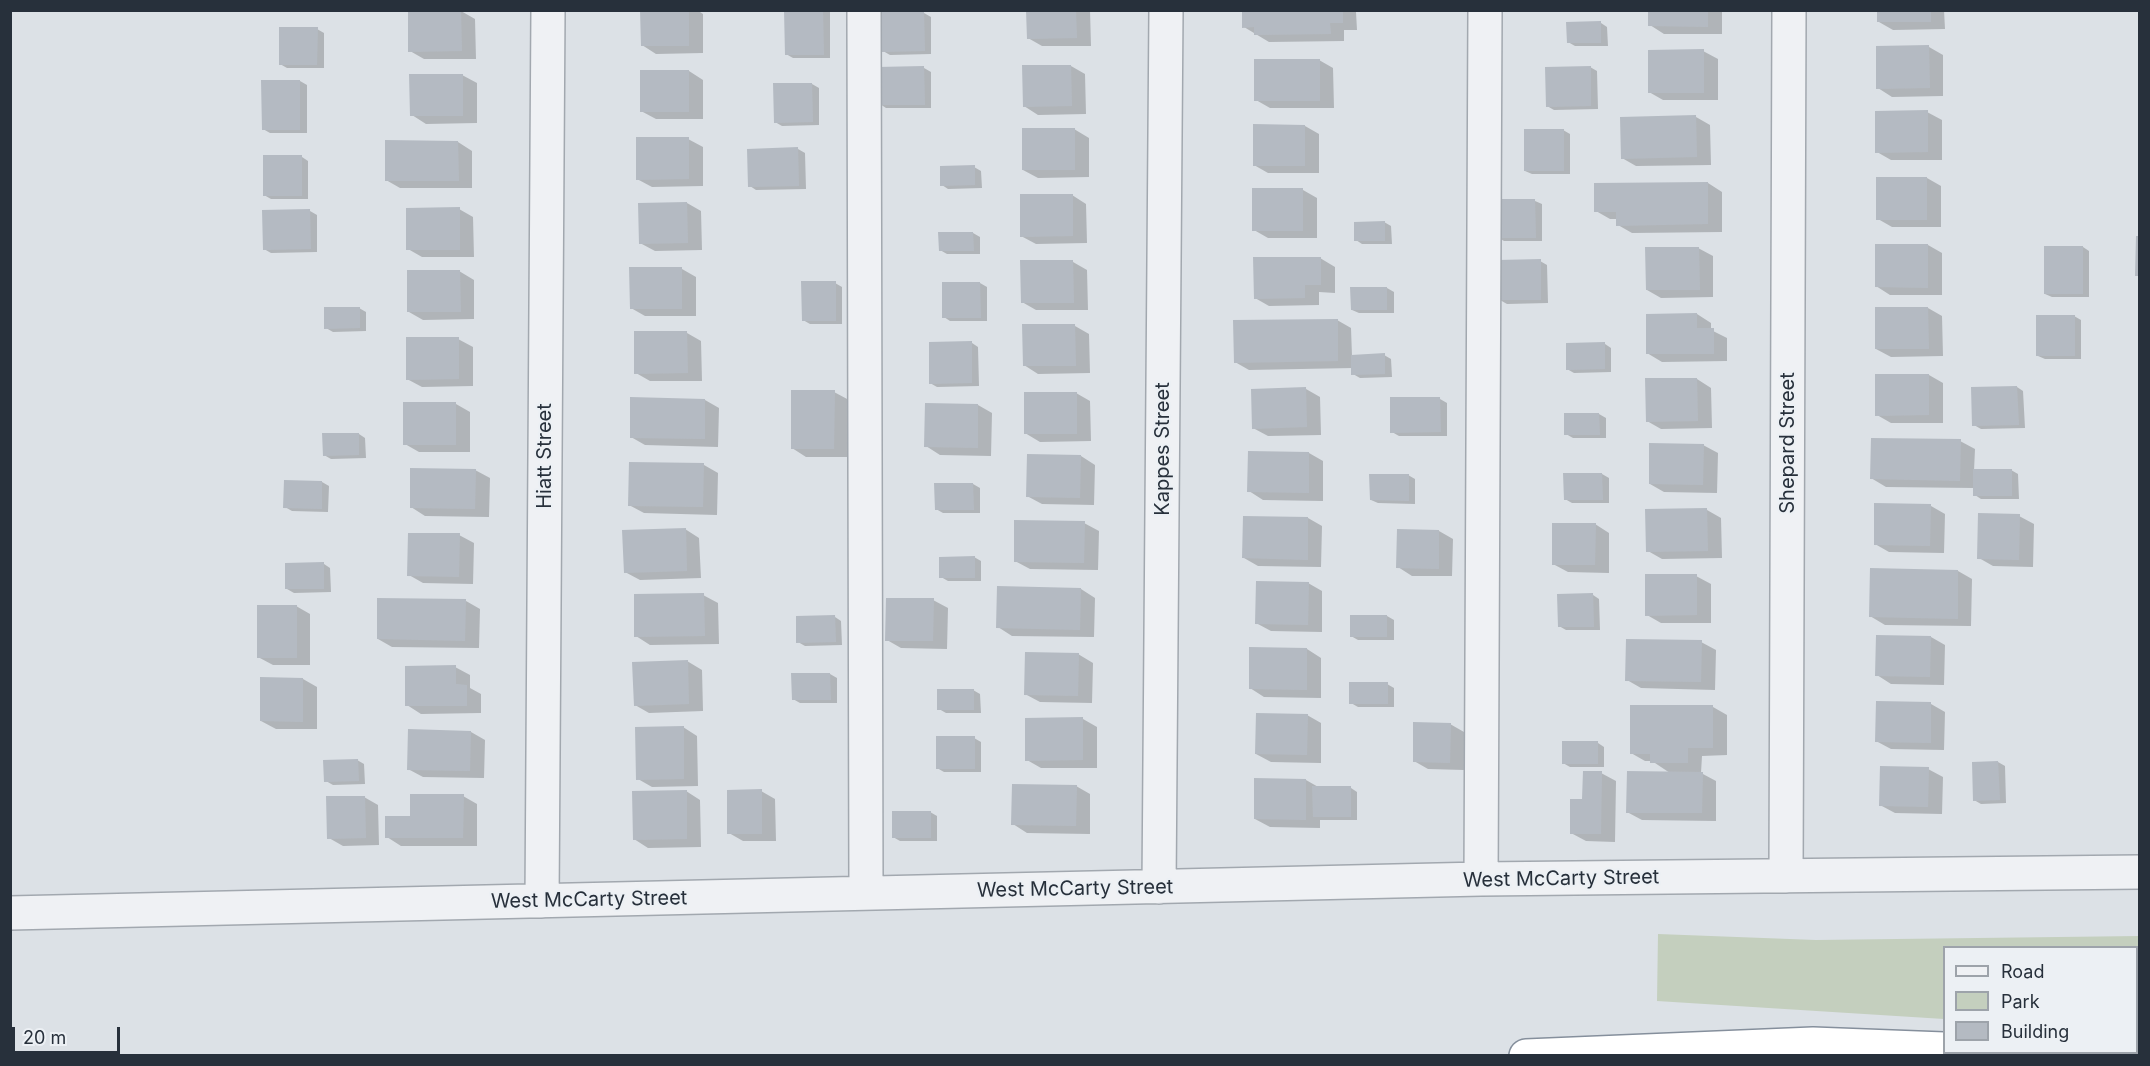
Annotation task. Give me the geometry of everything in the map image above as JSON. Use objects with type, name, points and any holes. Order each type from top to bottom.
[{"type":"highway","points":[[1526,1056],[1813,1044],[1943,1049]]},
{"type":"highway","points":[[2050,1054],[2092,1056]]},
{"type":"street","name":"Hiatt Street","points":[[542,901],[548,10]]},
{"type":"street","points":[[864,10],[866,893]]},
{"type":"street","name":"Kappes Street","points":[[1159,887],[1166,10]]},
{"type":"street","points":[[1481,879],[1485,10]]},
{"type":"street","name":"Shepard Street","points":[[1786,876],[1789,10]]},
{"type":"street","name":"West McCarty Street","points":[[10,913],[1481,879],[2139,872]]},
{"type":"green space","points":[[1658,934],[1816,940],[2139,936],[2139,1030],[2138,946],[1943,946],[1943,1019],[1657,1001]]},
{"type":"building","points":[[408,10],[461,10],[462,51],[408,52]]},
{"type":"building","points":[[640,10],[689,10],[689,46],[641,46]]},
{"type":"building","points":[[784,10],[823,10],[824,55],[785,55]]},
{"type":"building","points":[[1026,10],[1076,10],[1077,38],[1027,39]]},
{"type":"building","points":[[1242,10],[1343,10],[1343,23],[1330,23],[1331,34],[1254,35],[1254,27],[1242,28]]},
{"type":"building","points":[[1648,10],[1708,10],[1708,27],[1648,26]]},
{"type":"building","points":[[1877,10],[1931,10],[1931,22],[1877,22]]},
{"type":"building","points":[[882,12],[924,12],[925,51],[882,52]]},
{"type":"building","points":[[1601,21],[1601,43],[1567,43],[1566,22]]},
{"type":"building","points":[[279,27],[318,27],[317,65],[279,65]]},
{"type":"building","points":[[1929,45],[1930,88],[1876,89],[1876,46]]},
{"type":"building","points":[[1704,49],[1704,93],[1648,93],[1648,50]]},
{"type":"building","points":[[1254,59],[1320,59],[1320,101],[1254,101]]},
{"type":"building","points":[[1022,65],[1071,65],[1072,106],[1023,107]]},
{"type":"building","points":[[924,66],[925,105],[878,105],[877,67]]},
{"type":"building","points":[[1591,66],[1591,106],[1546,107],[1545,67]]},
{"type":"building","points":[[640,70],[689,70],[689,112],[640,112]]},
{"type":"building","points":[[409,74],[463,74],[463,116],[410,116]]},
{"type":"building","points":[[261,80],[300,80],[300,130],[262,130]]},
{"type":"building","points":[[773,83],[812,83],[813,122],[774,123]]},
{"type":"building","points":[[1928,110],[1928,152],[1875,153],[1875,111]]},
{"type":"building","points":[[1696,115],[1697,157],[1621,159],[1620,117]]},
{"type":"building","points":[[1253,124],[1305,125],[1305,166],[1253,166]]},
{"type":"building","points":[[1022,128],[1075,128],[1075,170],[1022,170]]},
{"type":"building","points":[[1524,129],[1564,129],[1564,171],[1524,171]]},
{"type":"building","points":[[636,137],[689,137],[689,179],[636,180]]},
{"type":"building","points":[[385,140],[458,141],[459,181],[385,181]]},
{"type":"building","points":[[798,147],[799,186],[748,187],[747,149]]},
{"type":"building","points":[[263,155],[302,155],[302,196],[263,196]]},
{"type":"building","points":[[975,165],[975,185],[940,186],[940,166]]},
{"type":"building","points":[[1876,177],[1927,177],[1927,220],[1876,220]]},
{"type":"building","points":[[1708,182],[1708,224],[1616,226],[1616,212],[1594,212],[1594,183]]},
{"type":"building","points":[[1252,188],[1303,188],[1303,231],[1252,231]]},
{"type":"building","points":[[1020,194],[1073,194],[1073,236],[1020,237]]},
{"type":"building","points":[[1496,199],[1535,199],[1536,238],[1496,238]]},
{"type":"building","points":[[687,202],[688,243],[639,244],[638,203]]},
{"type":"building","points":[[460,207],[460,250],[406,250],[406,208]]},
{"type":"building","points":[[310,209],[311,249],[263,250],[262,210]]},
{"type":"building","points":[[1385,221],[1385,241],[1354,241],[1354,222]]},
{"type":"building","points":[[938,232],[973,232],[974,251],[939,251]]},
{"type":"building","points":[[2136,236],[2140,236],[2140,276],[2135,276]]},
{"type":"building","points":[[1875,244],[1928,244],[1928,288],[1875,287]]},
{"type":"building","points":[[2044,246],[2083,246],[2083,294],[2044,294]]},
{"type":"building","points":[[1645,247],[1699,247],[1700,290],[1646,290]]},
{"type":"building","points":[[1253,257],[1321,257],[1321,285],[1305,285],[1305,298],[1254,299]]},
{"type":"building","points":[[1541,259],[1541,300],[1499,300],[1498,260]]},
{"type":"building","points":[[1020,260],[1073,260],[1074,303],[1021,303]]},
{"type":"building","points":[[629,267],[682,267],[682,309],[630,309]]},
{"type":"building","points":[[407,270],[460,270],[461,312],[407,312]]},
{"type":"building","points":[[801,281],[836,281],[836,321],[802,321]]},
{"type":"building","points":[[942,282],[980,282],[981,318],[942,318]]},
{"type":"building","points":[[1350,287],[1387,287],[1387,310],[1351,310]]},
{"type":"building","points":[[324,307],[360,307],[360,328],[324,329]]},
{"type":"building","points":[[1875,307],[1928,307],[1929,349],[1875,349]]},
{"type":"building","points":[[1697,313],[1697,328],[1714,328],[1714,354],[1646,354],[1646,314]]},
{"type":"building","points":[[2036,315],[2075,315],[2075,356],[2036,356]]},
{"type":"building","points":[[1338,319],[1338,361],[1234,363],[1233,320]]},
{"type":"building","points":[[1022,324],[1075,324],[1076,366],[1023,366]]},
{"type":"building","points":[[634,331],[687,331],[688,373],[634,374]]},
{"type":"building","points":[[406,337],[459,337],[459,379],[406,380]]},
{"type":"building","points":[[972,341],[972,383],[929,384],[929,342]]},
{"type":"building","points":[[1605,342],[1605,369],[1566,370],[1566,343]]},
{"type":"building","points":[[1385,353],[1385,374],[1351,375],[1351,355]]},
{"type":"building","points":[[1875,374],[1929,374],[1929,415],[1875,416]]},
{"type":"building","points":[[1645,378],[1697,378],[1698,421],[1646,422]]},
{"type":"building","points":[[2017,386],[2019,425],[1972,426],[1971,387]]},
{"type":"building","points":[[1306,387],[1307,427],[1252,429],[1251,389]]},
{"type":"building","points":[[791,390],[835,390],[834,449],[791,449]]},
{"type":"building","points":[[1024,392],[1077,392],[1077,434],[1024,434]]},
{"type":"building","points":[[630,397],[705,399],[705,439],[630,438]]},
{"type":"building","points":[[1390,397],[1440,397],[1441,432],[1390,433]]},
{"type":"building","points":[[403,402],[456,402],[456,445],[403,445]]},
{"type":"building","points":[[925,403],[978,404],[978,448],[924,447]]},
{"type":"building","points":[[1564,413],[1599,413],[1600,435],[1564,435]]},
{"type":"building","points":[[322,433],[359,433],[359,455],[323,456]]},
{"type":"building","points":[[1871,438],[1961,439],[1960,481],[1870,479]]},
{"type":"building","points":[[1649,443],[1704,444],[1703,485],[1649,484]]},
{"type":"building","points":[[1248,451],[1309,452],[1309,493],[1247,492]]},
{"type":"building","points":[[1027,454],[1081,455],[1080,498],[1026,497]]},
{"type":"building","points":[[629,462],[704,463],[703,507],[628,506]]},
{"type":"building","points":[[410,468],[476,469],[475,509],[410,508]]},
{"type":"building","points":[[1973,469],[2012,469],[2012,496],[1973,496]]},
{"type":"building","points":[[1563,473],[1602,473],[1603,500],[1564,500]]},
{"type":"building","points":[[1369,474],[1409,474],[1409,501],[1370,500]]},
{"type":"building","points":[[284,480],[322,481],[322,509],[283,508]]},
{"type":"building","points":[[934,483],[973,483],[974,510],[935,510]]},
{"type":"building","points":[[1874,503],[1931,504],[1930,546],[1874,545]]},
{"type":"building","points":[[1707,508],[1708,551],[1646,552],[1645,509]]},
{"type":"building","points":[[1978,513],[2020,514],[2019,560],[1977,559]]},
{"type":"building","points":[[1243,516],[1308,517],[1308,560],[1242,558]]},
{"type":"building","points":[[1014,520],[1085,521],[1084,563],[1014,562]]},
{"type":"building","points":[[1552,523],[1596,523],[1595,565],[1552,565]]},
{"type":"building","points":[[686,528],[687,571],[624,573],[622,530]]},
{"type":"building","points":[[1397,529],[1439,530],[1439,569],[1396,568]]},
{"type":"building","points":[[408,533],[460,533],[459,577],[407,576]]},
{"type":"building","points":[[975,556],[975,578],[939,578],[939,557]]},
{"type":"building","points":[[324,562],[324,589],[285,589],[285,563]]},
{"type":"building","points":[[1870,568],[1958,570],[1958,619],[1869,617]]},
{"type":"building","points":[[1645,574],[1697,574],[1697,615],[1645,616]]},
{"type":"building","points":[[1256,581],[1309,582],[1308,625],[1255,624]]},
{"type":"building","points":[[997,586],[1081,588],[1080,630],[996,628]]},
{"type":"building","points":[[704,593],[705,636],[634,637],[634,594]]},
{"type":"building","points":[[1593,593],[1594,627],[1558,627],[1557,594]]},
{"type":"building","points":[[377,598],[466,599],[465,641],[377,639]]},
{"type":"building","points":[[886,598],[934,598],[933,641],[885,641]]},
{"type":"building","points":[[257,605],[297,605],[297,658],[257,658]]},
{"type":"building","points":[[835,615],[836,642],[796,643],[796,616]]},
{"type":"building","points":[[1350,615],[1387,615],[1387,637],[1350,637]]},
{"type":"building","points":[[1876,635],[1931,636],[1930,677],[1875,676]]},
{"type":"building","points":[[1626,639],[1702,640],[1701,682],[1625,681]]},
{"type":"building","points":[[1249,647],[1307,648],[1307,690],[1249,689]]},
{"type":"building","points":[[1025,652],[1079,653],[1078,696],[1024,695]]},
{"type":"building","points":[[688,660],[689,704],[634,706],[632,662]]},
{"type":"building","points":[[456,665],[456,684],[467,685],[467,706],[405,706],[405,666]]},
{"type":"building","points":[[791,673],[830,673],[831,700],[792,700]]},
{"type":"building","points":[[260,677],[303,678],[303,722],[260,721]]},
{"type":"building","points":[[1349,682],[1388,682],[1388,704],[1349,704]]},
{"type":"building","points":[[937,689],[974,689],[974,710],[937,710]]},
{"type":"building","points":[[1876,701],[1931,702],[1931,743],[1875,742]]},
{"type":"building","points":[[1630,705],[1713,705],[1713,748],[1688,748],[1688,763],[1650,763],[1650,754],[1630,754]]},
{"type":"building","points":[[1256,713],[1308,714],[1307,755],[1255,754]]},
{"type":"building","points":[[1083,717],[1083,760],[1025,761],[1025,718]]},
{"type":"building","points":[[1413,722],[1451,723],[1450,763],[1413,762]]},
{"type":"building","points":[[684,726],[684,779],[636,780],[635,727]]},
{"type":"building","points":[[408,729],[471,731],[470,771],[407,770]]},
{"type":"building","points":[[936,736],[975,736],[975,769],[936,769]]},
{"type":"building","points":[[1562,741],[1598,741],[1598,764],[1562,764]]},
{"type":"building","points":[[358,759],[359,781],[324,782],[323,760]]},
{"type":"building","points":[[1998,761],[2000,800],[1973,801],[1972,762]]},
{"type":"building","points":[[1880,766],[1929,767],[1928,807],[1879,806]]},
{"type":"building","points":[[1583,771],[1602,771],[1601,834],[1570,834],[1570,799],[1582,799]]},
{"type":"building","points":[[1627,771],[1703,772],[1702,813],[1626,813]]},
{"type":"building","points":[[1254,778],[1306,779],[1306,820],[1254,819]]},
{"type":"building","points":[[1012,784],[1077,785],[1076,826],[1011,825]]},
{"type":"building","points":[[1312,786],[1351,786],[1351,817],[1313,817]]},
{"type":"building","points":[[762,789],[762,834],[727,834],[727,790]]},
{"type":"building","points":[[687,790],[687,839],[633,840],[632,791]]},
{"type":"building","points":[[410,794],[464,794],[463,838],[385,838],[385,816],[410,816]]},
{"type":"building","points":[[326,796],[365,796],[366,838],[327,839]]},
{"type":"building","points":[[892,811],[931,811],[931,838],[892,838]]}]
